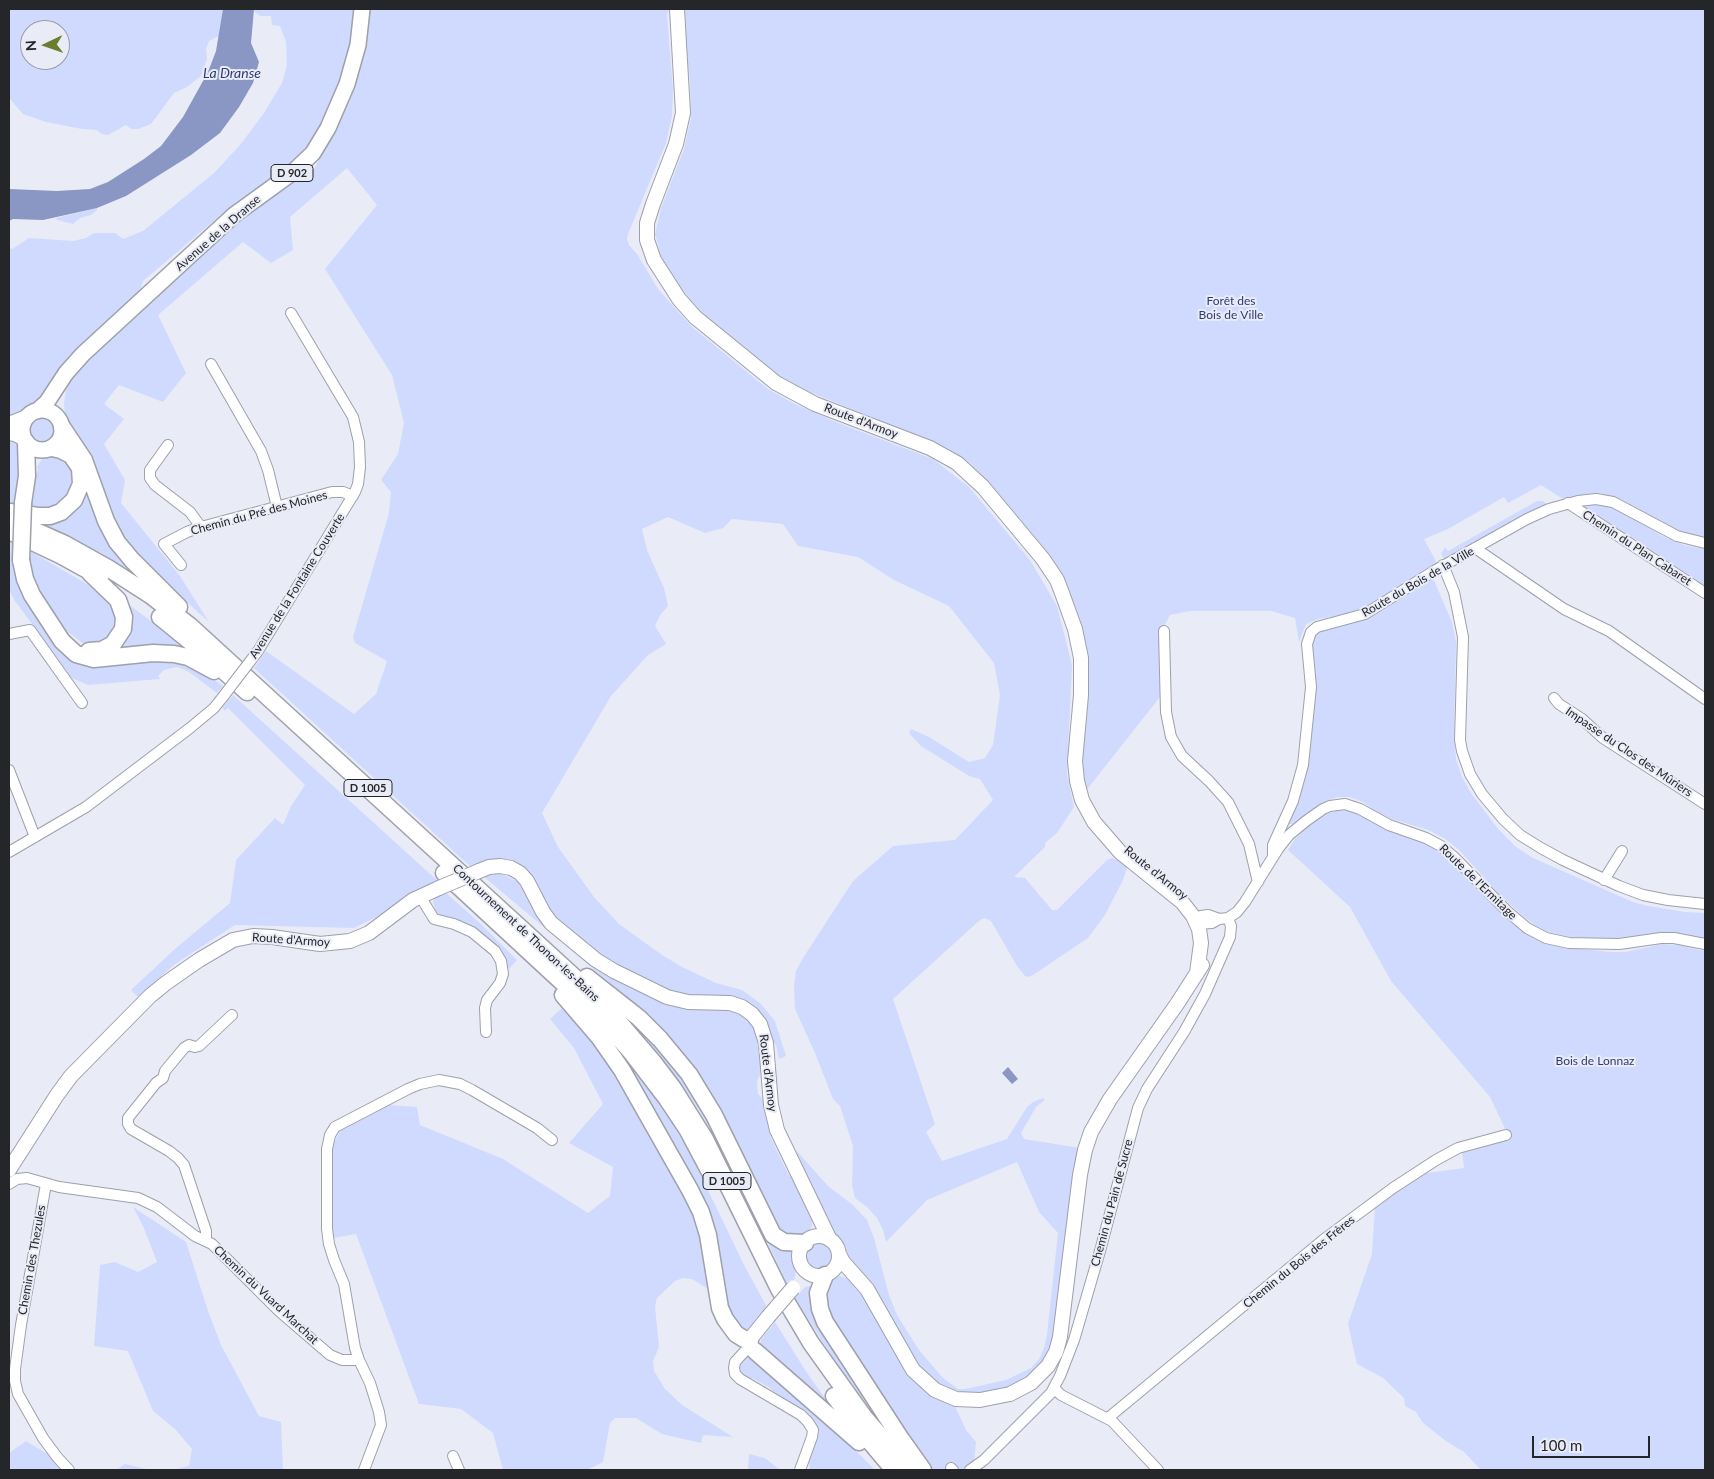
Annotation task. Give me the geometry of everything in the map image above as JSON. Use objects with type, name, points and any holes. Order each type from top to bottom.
[{"type":"highway","points":[[60,423],[84,460],[106,521],[117,542],[226,657]]},
{"type":"highway","points":[[25,440],[27,476],[23,503],[21,560],[25,579],[32,595],[70,650],[88,658],[100,659],[160,653],[181,655],[200,663],[241,686]]},
{"type":"highway","points":[[9,512],[50,516],[66,509],[74,500],[81,484],[80,468],[71,455],[61,450],[50,448],[39,457],[27,476]]},
{"type":"highway","name":"Contournement de Thonon-les-Bains","points":[[9,519],[65,544],[129,581],[176,614],[226,657],[583,985],[612,1014],[673,1088],[709,1146],[779,1290],[807,1336],[850,1399],[910,1470]]},
{"type":"highway","name":"Contournement de Thonon-les-Bains","points":[[9,531],[83,567],[120,588],[166,621],[241,686],[578,996],[611,1029],[667,1099],[687,1130],[708,1166],[754,1264],[798,1344],[843,1408],[892,1470]]},
{"type":"highway","points":[[59,636],[79,649],[96,651],[113,644],[123,629],[124,617],[118,600],[83,567]]},
{"type":"highway","name":"D 1005","points":[[509,918],[625,1006],[660,1039],[686,1070],[714,1115],[773,1235],[784,1242],[808,1241]]},
{"type":"highway","name":"D 1005","points":[[511,935],[599,1037],[632,1087],[701,1212],[711,1246],[717,1296],[722,1314],[736,1334],[892,1470]]},
{"type":"highway","points":[[828,1274],[820,1285],[818,1293],[820,1309],[825,1322],[901,1440],[923,1470]]},
{"type":"main road","name":"Avenue de la Dranse","points":[[9,424],[33,414],[45,405],[78,358],[223,225],[245,206],[292,173],[313,153],[328,128],[347,84],[358,45],[362,9]]},
{"type":"main road","name":"Route d'Armoy","points":[[677,9],[683,113],[676,144],[647,223],[647,240],[654,260],[679,298],[695,317],[776,383],[815,404],[930,448],[957,463],[983,487],[1043,559],[1054,575],[1062,593],[1075,629],[1081,658],[1081,695],[1075,761],[1079,791],[1089,815],[1106,835],[1122,844],[1194,904],[1207,938],[1207,952],[1204,963],[1178,1004],[1110,1099],[1091,1132],[1080,1175],[1060,1337],[1052,1360],[1037,1378],[1018,1391],[1003,1397],[987,1400],[964,1400],[942,1394],[929,1386],[913,1370],[870,1294],[843,1262],[839,1254]]},
{"type":"main road","name":"Avenue de la Dranse","points":[[60,423],[57,402],[61,383]]},
{"type":"main road","points":[[9,433],[15,434],[37,449],[50,448],[61,438],[60,423],[47,411],[33,414],[23,426],[25,440]]},
{"type":"main road","name":"Route d'Armoy","points":[[9,1170],[71,1076],[150,996],[187,968],[224,944],[242,938],[262,936],[320,944],[350,941],[365,936],[378,928],[407,904],[420,896],[489,867],[500,866],[520,873],[527,881],[551,923],[591,957],[614,971],[667,997],[688,1002],[730,1003],[742,1007],[752,1014],[762,1030],[766,1044],[771,1105],[779,1136],[830,1240]]},
{"type":"main road","name":"Route d'Armoy","points":[[808,1241],[815,1227],[814,1208]]},
{"type":"main road","points":[[828,1274],[837,1265],[839,1254],[836,1246],[830,1240],[822,1237],[808,1241],[801,1250],[800,1259],[807,1272],[817,1276],[845,1274],[860,1282]]},
{"type":"main road","points":[[752,1346],[768,1317],[807,1272]]},
{"type":"street","name":"Avenue de la Fontaine Couverte","points":[[9,852],[74,815],[214,708],[258,651],[353,496],[358,484],[361,463],[360,442],[356,425],[349,410],[290,313]]},
{"type":"street","points":[[211,364],[260,451],[268,470],[277,507]]},
{"type":"street","points":[[168,445],[150,470],[150,478],[155,485],[190,512],[201,527]]},
{"type":"street","name":"Chemin du Pré des Moines","points":[[181,566],[164,544],[201,527],[334,492],[342,492],[353,496]]},
{"type":"street","name":"Route du Bois de la Ville","points":[[1199,921],[1212,923],[1241,908],[1273,857],[1273,845],[1293,802],[1305,758],[1311,687],[1306,644],[1311,632],[1321,624],[1358,617],[1372,611],[1475,548],[1538,514],[1568,503],[1596,499],[1613,502],[1677,536],[1705,543]]},
{"type":"street","name":"Chemin du Plan Cabaret","points":[[1568,503],[1705,593]]},
{"type":"street","points":[[1475,548],[1564,609],[1615,635],[1705,699]]},
{"type":"street","points":[[1443,566],[1454,592],[1463,637],[1463,680],[1459,728],[1462,752],[1470,774],[1495,810],[1520,835],[1541,848],[1604,880],[1630,891],[1655,898],[1705,904]]},
{"type":"street","points":[[9,634],[30,630],[82,703]]},
{"type":"street","points":[[1164,631],[1166,712],[1171,737],[1182,756],[1228,802],[1248,844],[1258,882]]},
{"type":"street","name":"Impasse du Clos des Mûriers","points":[[1554,698],[1603,738],[1705,804]]},
{"type":"street","points":[[9,770],[35,837]]},
{"type":"street","name":"Route de l'Ermitage","points":[[1273,857],[1289,835],[1306,821],[1323,809],[1338,804],[1345,804],[1360,809],[1389,825],[1426,838],[1441,846],[1507,911],[1527,928],[1546,938],[1569,943],[1619,944],[1674,938],[1705,944]]},
{"type":"street","points":[[1604,880],[1622,851]]},
{"type":"street","points":[[420,896],[434,919],[454,924],[472,932],[489,945],[498,956],[503,974],[500,982],[487,1000],[485,1008],[486,1032]]},
{"type":"street","name":"Chemin du Pain de Sucre","points":[[970,1470],[993,1452],[1054,1388],[1074,1340],[1138,1108],[1147,1089],[1195,1013],[1209,985],[1230,937],[1231,926],[1224,918]]},
{"type":"street","points":[[206,1240],[206,1231],[184,1165],[169,1151],[131,1129],[128,1124],[128,1118],[156,1083],[163,1078],[165,1071],[184,1048],[189,1045],[199,1046],[232,1015]]},
{"type":"street","points":[[364,1470],[381,1425],[370,1383],[358,1360],[344,1284],[329,1244],[327,1229],[327,1149],[330,1135],[335,1127],[408,1089],[439,1080],[460,1084],[472,1090],[537,1128],[552,1140]]},
{"type":"street","name":"Chemin du Bois des Frères","points":[[1108,1418],[1323,1240],[1393,1188],[1458,1148],[1506,1135]]},
{"type":"street","name":"Chemin du Vuard Marchat","points":[[9,1184],[23,1178],[74,1189],[138,1198],[157,1207],[195,1236],[206,1240],[218,1250],[302,1332],[330,1355],[342,1360],[358,1360]]},
{"type":"street","name":"Chemin des Thezules","points":[[46,1184],[21,1325],[15,1381],[18,1394],[43,1438],[69,1470]]},
{"type":"street","points":[[752,1346],[744,1344],[730,1359],[728,1367],[731,1378],[737,1384],[798,1420],[805,1430],[808,1446],[800,1470]]},
{"type":"street","points":[[1054,1388],[1061,1395],[1108,1418],[1158,1470]]},
{"type":"street","points":[[453,1456],[458,1470]]},
{"type":"green space","points":[[9,9],[223,9],[219,36],[209,41],[206,49],[207,59],[201,76],[187,87],[174,93],[151,124],[138,129],[131,129],[126,125],[108,135],[102,134],[97,130],[46,122],[23,114],[9,98]]},
{"type":"green space","points":[[254,9],[356,9],[348,58],[339,87],[321,129],[309,147],[290,167],[235,203],[143,281],[140,292],[38,401],[9,417],[9,248],[12,249],[29,238],[73,241],[86,238],[94,233],[115,233],[123,239],[143,231],[214,173],[240,145],[264,113],[282,83],[287,65],[286,42],[280,26],[272,25],[271,16],[260,16]]},
{"type":"green space","points":[[366,9],[669,9],[667,15],[673,90],[672,116],[666,143],[628,234],[629,245],[637,254],[658,289],[692,327],[768,389],[793,403],[841,424],[933,459],[969,487],[1030,560],[1057,606],[1072,665],[1067,774],[1074,807],[1057,833],[1045,843],[1045,847],[1014,877],[1025,878],[1052,910],[1057,910],[1107,860],[1112,858],[1125,863],[1127,868],[1123,880],[1105,915],[1088,938],[1033,975],[1025,976],[1017,966],[991,921],[985,918],[980,920],[893,999],[935,1124],[926,1132],[942,1161],[1007,1139],[1027,1107],[1043,1098],[1045,1100],[1036,1107],[1021,1133],[1024,1139],[1080,1148],[1058,1329],[1048,1357],[1022,1383],[990,1393],[956,1393],[940,1386],[915,1363],[877,1292],[847,1261],[840,1244],[833,1237],[810,1188],[810,1182],[796,1150],[828,1186],[853,1205],[867,1220],[874,1238],[889,1295],[897,1315],[919,1350],[943,1378],[958,1389],[965,1389],[1006,1380],[1031,1368],[1039,1359],[1047,1335],[1058,1233],[1039,1212],[1017,1162],[927,1200],[886,1242],[877,1218],[855,1198],[852,1185],[853,1146],[840,1106],[833,1099],[795,1009],[794,985],[796,971],[853,881],[893,846],[955,840],[993,800],[980,779],[969,776],[921,746],[909,733],[911,729],[929,737],[969,762],[985,758],[993,745],[1000,695],[994,663],[949,606],[894,580],[858,557],[798,546],[783,524],[732,519],[723,528],[705,533],[668,517],[642,529],[647,550],[664,588],[668,606],[660,615],[655,626],[666,644],[648,655],[611,696],[542,813],[558,847],[594,897],[619,924],[682,967],[716,983],[742,990],[760,1003],[775,1021],[786,1056],[779,1059],[776,1045],[769,1037],[761,1017],[663,990],[595,953],[553,916],[528,872],[517,862],[507,859],[496,859],[472,868],[254,668],[266,651],[354,714],[376,694],[387,661],[355,643],[353,637],[389,513],[391,492],[381,480],[398,454],[404,423],[392,375],[325,269],[377,205],[347,168],[290,217],[293,250],[271,263],[243,242],[158,315],[186,373],[163,402],[119,385],[104,404],[124,419],[104,444],[125,480],[121,503],[180,576],[209,622],[139,559],[123,539],[65,415],[64,404],[67,382],[73,374],[229,228],[255,207],[313,171],[349,101]]},
{"type":"green space","name":"Forêt des Bois de Ville","points":[[682,9],[1705,9],[1705,537],[1688,534],[1667,526],[1622,500],[1601,493],[1563,499],[1541,485],[1508,503],[1504,497],[1448,529],[1424,539],[1438,565],[1367,608],[1351,614],[1318,619],[1306,624],[1299,642],[1295,618],[1271,611],[1189,611],[1170,615],[1159,636],[1160,697],[1085,792],[1083,781],[1081,628],[1065,581],[1045,550],[971,464],[947,448],[785,382],[722,333],[694,306],[663,262],[655,234],[661,208],[684,149],[691,118],[690,82]]},
{"type":"green space","points":[[97,208],[91,215],[80,218],[73,224],[57,220],[56,218]]},
{"type":"green space","points":[[42,416],[48,417],[56,425],[56,437],[48,445],[42,446],[36,445],[28,437],[27,431],[28,425],[36,417]]},
{"type":"green space","points":[[9,440],[15,442],[24,451],[16,506],[9,504]]},
{"type":"green space","points":[[59,453],[71,460],[74,485],[63,502],[52,508],[30,509],[37,467],[42,459]]},
{"type":"green space","points":[[85,486],[102,519],[158,590],[101,553],[36,521]]},
{"type":"green space","points":[[1537,501],[1543,501],[1549,506],[1445,561],[1441,554],[1445,547],[1448,551]]},
{"type":"green space","points":[[1587,503],[1604,504],[1620,510],[1664,537],[1684,545],[1705,549],[1705,587],[1579,506]]},
{"type":"green space","points":[[9,541],[14,543],[60,650],[71,660],[177,659],[209,676],[223,686],[217,693],[189,672],[177,667],[164,670],[158,676],[160,679],[88,685],[72,678],[15,601],[9,590]]},
{"type":"green space","points":[[28,550],[94,588],[109,601],[117,615],[114,631],[103,643],[87,645],[67,631],[36,587],[29,570]]},
{"type":"green space","points":[[1428,578],[1433,578],[1452,622],[1456,642],[1454,734],[1456,759],[1462,777],[1471,793],[1499,830],[1516,847],[1533,858],[1633,902],[1685,912],[1705,913],[1705,939],[1671,933],[1609,939],[1564,937],[1550,933],[1525,918],[1499,894],[1459,850],[1444,838],[1428,830],[1392,819],[1375,811],[1363,802],[1350,797],[1338,797],[1326,801],[1293,824],[1288,824],[1298,799],[1312,636],[1326,627],[1359,621],[1374,615]]},
{"type":"green space","points":[[126,603],[147,618],[188,649],[115,648]]},
{"type":"green space","points":[[233,695],[439,882],[389,911],[354,928],[235,925],[175,964],[138,997],[131,990],[175,949],[230,903],[236,860],[275,818],[283,825],[291,806],[305,785],[228,708],[224,711],[223,707]]},
{"type":"green space","name":"Bois de Lonnaz","points":[[1347,810],[1385,829],[1420,841],[1436,849],[1450,859],[1490,902],[1519,928],[1540,942],[1560,947],[1612,952],[1626,952],[1662,944],[1679,945],[1705,951],[1705,1470],[1481,1470],[1464,1452],[1423,1423],[1416,1412],[1405,1406],[1404,1398],[1383,1378],[1357,1364],[1348,1324],[1372,1254],[1375,1206],[1420,1174],[1464,1168],[1462,1152],[1510,1139],[1490,1097],[1391,981],[1350,907],[1288,850],[1295,839],[1307,827],[1324,815]]},
{"type":"green space","points":[[491,873],[500,873],[517,881],[523,887],[547,929],[668,1004],[692,1009],[703,1010],[713,1006],[741,1011],[759,1033],[764,1066],[757,1081],[758,1094],[763,1099],[771,1138],[788,1174],[798,1184],[812,1216],[812,1226],[805,1236],[782,1236],[723,1118],[628,998],[483,876]]},
{"type":"green space","points":[[445,892],[517,960],[509,969],[502,957],[436,913],[433,901],[437,895]]},
{"type":"green space","points":[[562,1008],[602,1054],[624,1088],[698,1217],[711,1291],[692,1279],[683,1278],[675,1281],[657,1298],[655,1306],[659,1347],[653,1361],[654,1371],[665,1389],[682,1405],[733,1437],[703,1435],[701,1443],[662,1434],[636,1418],[615,1418],[610,1423],[603,1462],[587,1470],[503,1470],[493,1433],[461,1409],[419,1404],[356,1234],[333,1238],[332,1147],[340,1131],[390,1105],[417,1107],[420,1125],[503,1159],[588,1213],[610,1196],[613,1167],[569,1143],[603,1104],[574,1048],[550,1019]]},
{"type":"green space","points":[[622,1010],[693,1086],[767,1231],[797,1247],[795,1277],[788,1285],[727,1158],[699,1110]]},
{"type":"green space","points":[[605,1036],[648,1088],[672,1123],[693,1159],[744,1265],[768,1309],[747,1331],[744,1331],[729,1318],[714,1246]]},
{"type":"green space","points":[[133,1207],[186,1242],[221,1345],[259,1416],[281,1422],[283,1470],[172,1470],[189,1466],[192,1449],[175,1429],[153,1411],[128,1351],[94,1346],[100,1265],[115,1262],[138,1272],[157,1262],[143,1226]]},
{"type":"green space","points":[[819,1243],[829,1247],[833,1257],[829,1267],[819,1271],[809,1267],[805,1257],[809,1247]]},
{"type":"green space","points":[[840,1276],[852,1280],[861,1290],[903,1365],[954,1404],[966,1430],[976,1442],[974,1462],[963,1470],[931,1470],[914,1448],[833,1325],[822,1293],[831,1278]]},
{"type":"green space","points":[[805,1287],[816,1287],[894,1440],[844,1376],[795,1298]]},
{"type":"green space","points":[[775,1322],[807,1373],[842,1422],[760,1345],[761,1339]]},
{"type":"green space","points":[[750,1355],[824,1419],[875,1470],[810,1470],[809,1463],[817,1438],[770,1388],[740,1374],[738,1364]]},
{"type":"green space","points":[[26,1441],[49,1455],[64,1470],[9,1470],[9,1453]]},
{"type":"green space","points":[[749,1454],[765,1458],[780,1470],[748,1470]]},
{"type":"green space","points":[[125,1464],[151,1470],[116,1470]]},
{"type":"water","name":"La Dranse","points":[[223,9],[254,9],[251,43],[259,62],[253,83],[239,107],[220,133],[191,155],[126,196],[97,208],[43,220],[13,219],[9,221],[9,189],[57,191],[90,189],[108,182],[161,146],[183,117],[208,72],[216,51]]},
{"type":"water","points":[[1008,1067],[1018,1079],[1012,1084],[1002,1073]]}]
